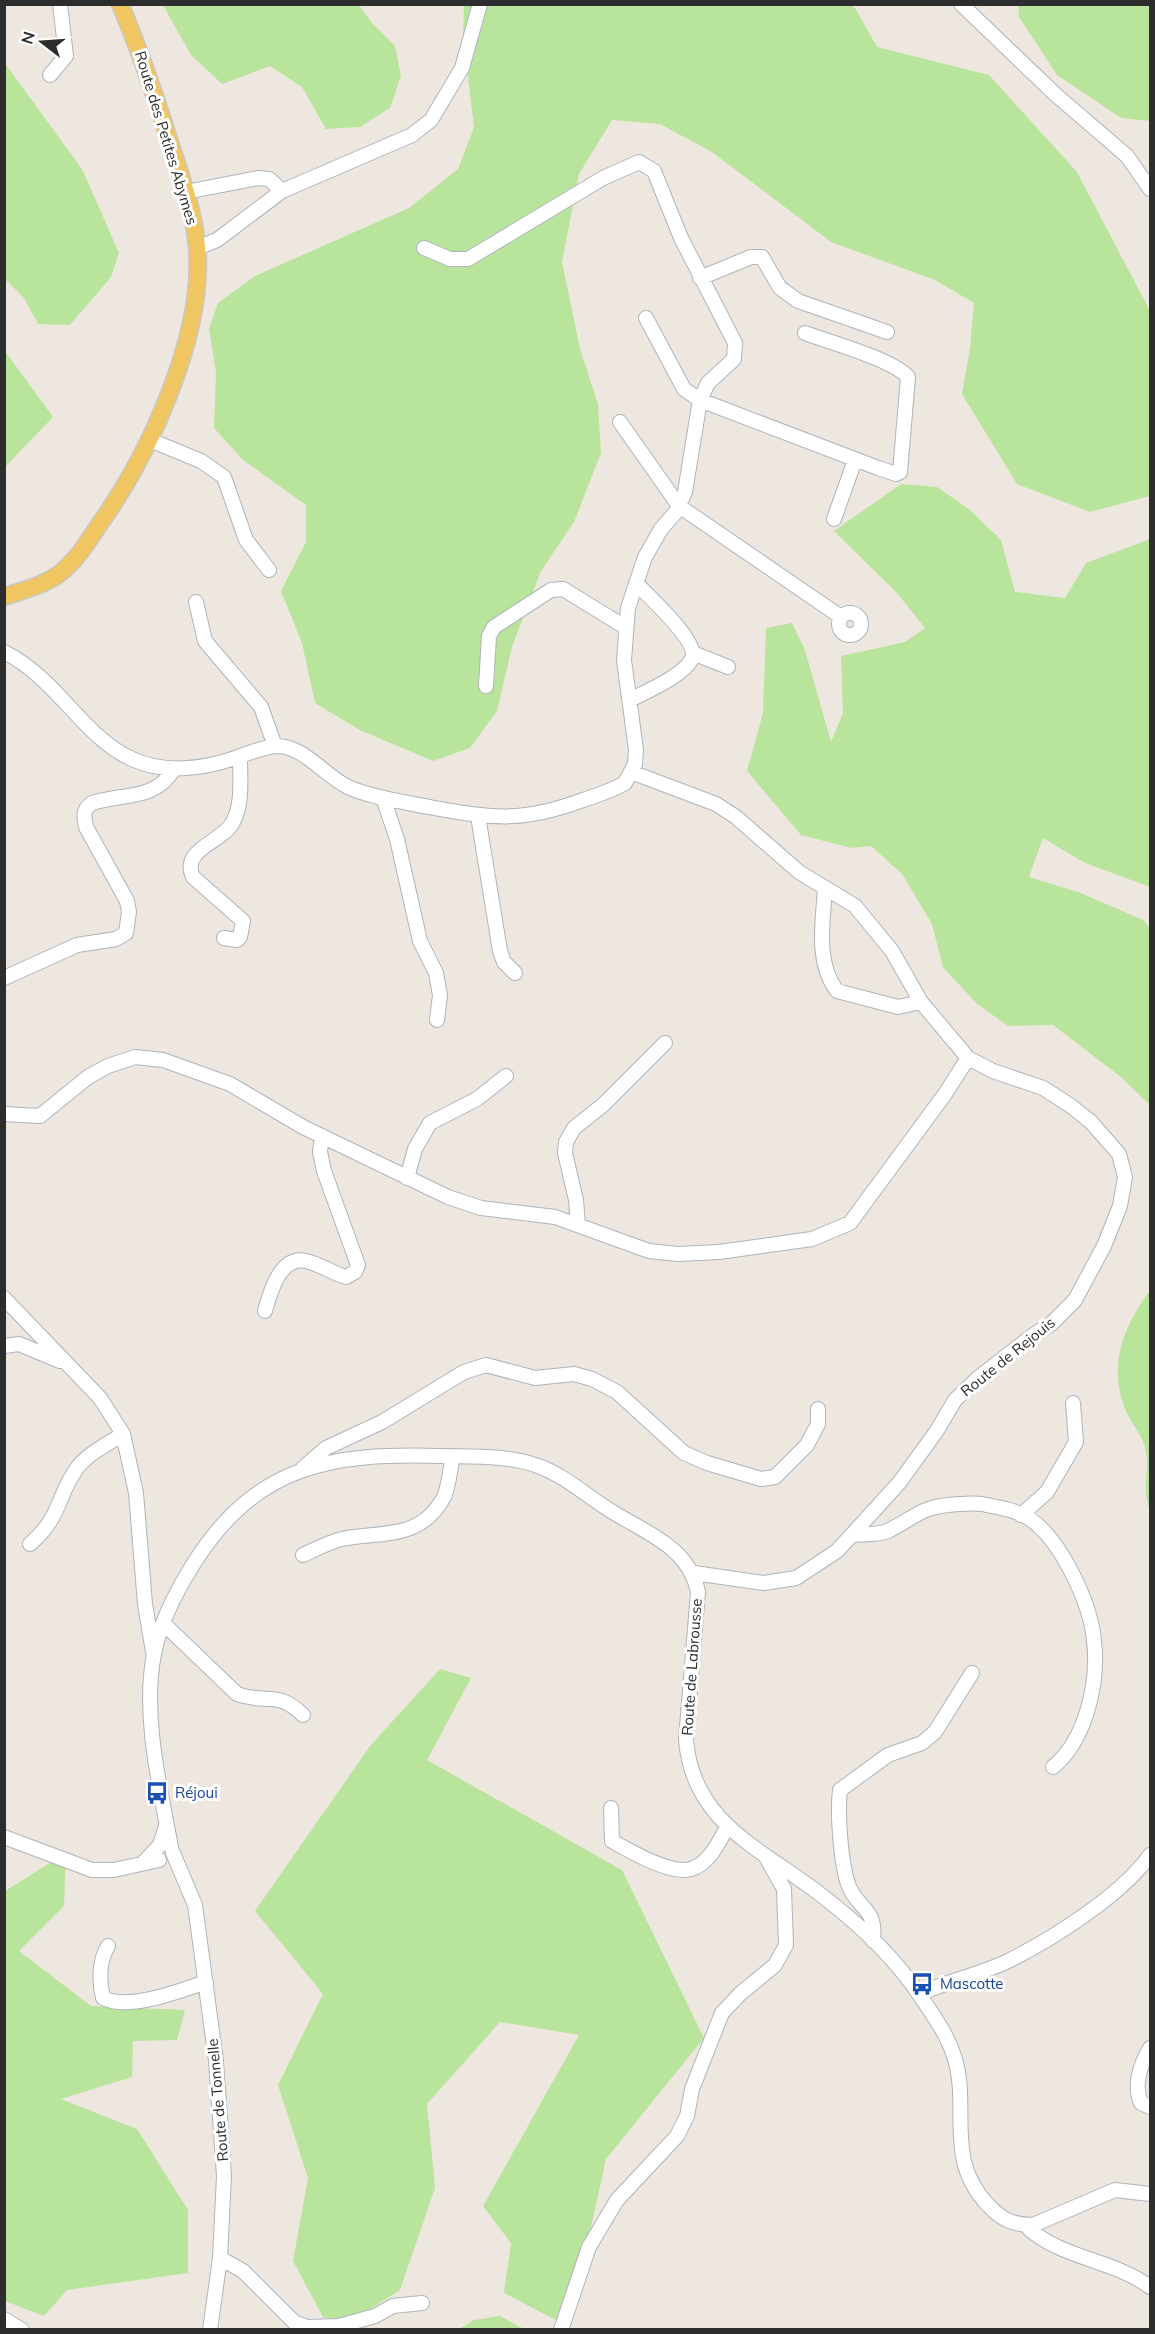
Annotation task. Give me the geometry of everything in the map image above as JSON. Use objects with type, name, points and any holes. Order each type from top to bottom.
[{"type":"main road","name":"Route des Petites Abymes","points":[[4,597],[53,578],[78,556],[122,493],[150,440],[188,332],[195,302],[197,248],[186,192],[149,78],[120,4]]},
{"type":"street","points":[[50,75],[66,56],[60,4]]},
{"type":"street","points":[[197,248],[217,240],[282,191],[412,135],[431,120],[462,68],[480,4]]},
{"type":"street","points":[[961,4],[1056,95],[1126,156],[1150,189]]},
{"type":"street","points":[[4,652],[33,670],[115,750],[143,764],[174,769],[225,762],[276,746],[296,751],[351,788],[383,798],[502,819],[548,812],[620,786],[635,764],[636,750],[624,660],[625,627],[636,583],[645,557],[661,529],[679,506],[685,492],[700,400],[708,383],[734,359],[735,343],[700,278],[654,171],[639,162],[603,178],[468,259],[450,260],[424,248]]},
{"type":"street","points":[[186,192],[258,178],[269,179],[282,191]]},
{"type":"street","points":[[700,278],[751,257],[762,257],[780,288],[798,301],[888,332]]},
{"type":"street","points":[[646,318],[684,389],[700,400],[855,460],[896,474],[900,472],[908,376],[903,371],[805,333]]},
{"type":"street","points":[[620,422],[679,506],[841,617]]},
{"type":"street","points":[[150,440],[201,461],[224,477],[246,540],[269,570]]},
{"type":"street","points":[[834,519],[855,460]]},
{"type":"street","points":[[630,700],[679,672],[691,660],[693,653],[691,643],[674,622],[636,583]]},
{"type":"street","points":[[486,686],[489,636],[494,627],[551,590],[563,589],[625,627]]},
{"type":"street","points":[[196,602],[205,641],[261,707],[276,746]]},
{"type":"street","points":[[693,653],[728,667]]},
{"type":"street","points":[[224,938],[237,940],[243,921],[193,877],[189,869],[190,859],[228,831],[233,823],[237,814],[240,757]]},
{"type":"street","points":[[4,978],[77,945],[116,939],[126,933],[129,912],[127,901],[86,827],[84,816],[86,807],[92,803],[139,795],[155,789],[167,780],[174,769]]},
{"type":"street","name":"Route de Rejouis","points":[[631,772],[716,804],[736,817],[799,872],[855,906],[892,951],[921,1002],[968,1058],[993,1071],[1043,1088],[1091,1122],[1119,1154],[1125,1177],[1120,1206],[1091,1274],[1075,1300],[1051,1324],[978,1378],[955,1400],[936,1432],[905,1475],[837,1551],[796,1578],[764,1583],[694,1573]]},
{"type":"street","points":[[383,798],[397,839],[420,941],[436,973],[440,995],[436,1020]]},
{"type":"street","points":[[478,816],[500,951],[504,962],[515,973]]},
{"type":"street","points":[[825,888],[823,960],[827,975],[837,991],[898,1007],[921,1002]]},
{"type":"street","points":[[578,1224],[576,1200],[565,1153],[566,1142],[574,1128],[603,1104],[665,1043]]},
{"type":"street","points":[[4,1114],[40,1116],[88,1077],[108,1066],[135,1057],[163,1060],[230,1084],[322,1136],[407,1178],[482,1208],[555,1217],[649,1251],[678,1254],[766,1247],[830,1234],[850,1223],[859,1215],[968,1058]]},
{"type":"street","points":[[407,1178],[415,1149],[430,1123],[477,1099],[506,1076]]},
{"type":"street","points":[[265,1311],[272,1285],[296,1261],[304,1260],[346,1277],[356,1272],[358,1265],[324,1171],[320,1152],[322,1136]]},
{"type":"street","points":[[4,1298],[62,1362],[100,1398],[123,1434],[136,1493],[145,1604],[154,1654],[152,1701],[155,1767],[167,1824],[164,1853],[142,1863],[114,1870],[92,1870],[4,1837]]},
{"type":"street","points":[[4,1346],[19,1344],[62,1362]]},
{"type":"street","points":[[301,1470],[326,1448],[382,1422],[464,1372],[486,1365],[535,1378],[574,1374],[592,1379],[617,1392],[684,1453],[707,1463],[761,1479],[775,1478],[807,1445],[815,1432],[818,1409]]},
{"type":"street","points":[[1021,1515],[1047,1492],[1076,1442],[1072,1403]]},
{"type":"street","points":[[30,1544],[45,1531],[55,1517],[66,1489],[82,1462],[123,1434]]},
{"type":"street","points":[[154,1654],[163,1623],[183,1581],[203,1549],[230,1518],[261,1489],[301,1470],[347,1458],[394,1455],[453,1456],[521,1462],[547,1470],[660,1540],[681,1555],[694,1573]]},
{"type":"street","points":[[303,1555],[340,1539],[380,1537],[401,1532],[419,1524],[444,1496],[453,1456]]},
{"type":"street","points":[[852,1535],[886,1532],[933,1506],[979,1503],[1021,1515],[1041,1529],[1062,1552],[1094,1640],[1093,1678],[1085,1713],[1070,1751],[1053,1767]]},
{"type":"street","name":"Route de Labrousse","points":[[694,1573],[698,1592],[688,1707],[688,1762],[694,1782],[707,1803],[726,1827],[830,1902],[873,1941],[919,1994],[943,2031],[954,2056],[958,2073],[960,2144],[967,2174],[980,2197],[1006,2221],[1025,2225],[1039,2239],[1101,2265],[1136,2276],[1150,2287]]},
{"type":"street","points":[[163,1623],[237,1694],[250,1698],[282,1699],[303,1715]]},
{"type":"street","points":[[873,1941],[875,1929],[871,1913],[858,1900],[848,1884],[838,1810],[840,1790],[888,1755],[922,1743],[928,1738],[972,1672]]},
{"type":"street","points":[[611,1808],[612,1840],[632,1852],[668,1867],[690,1869],[703,1863],[716,1848],[726,1827]]},
{"type":"street","name":"Route de Tonnelle","points":[[164,1853],[182,1874],[195,1905],[206,1982],[223,2148],[220,2258],[210,2330]]},
{"type":"street","points":[[561,2330],[589,2247],[617,2200],[683,2127],[692,2090],[722,2013],[740,1994],[775,1965],[786,1945],[784,1889],[764,1853]]},
{"type":"street","points":[[919,1994],[1005,1962],[1079,1918],[1137,1874],[1150,1855]]},
{"type":"street","points":[[108,1946],[101,1966],[101,1988],[103,1998],[109,2001],[149,1999],[206,1982]]},
{"type":"street","points":[[1150,2048],[1144,2058],[1137,2085],[1142,2103],[1150,2107]]},
{"type":"street","points":[[1025,2225],[1042,2221],[1115,2190],[1150,2194]]},
{"type":"street","points":[[220,2258],[243,2271],[294,2322],[307,2327],[339,2326],[375,2316],[393,2306],[422,2303]]},
{"type":"street","points":[[4,2319],[22,2330]]},
{"type":"green space","points":[[163,5],[359,5],[372,23],[395,46],[401,76],[390,108],[360,127],[326,129],[302,87],[270,66],[222,84],[191,55]]},
{"type":"green space","points":[[464,5],[850,5],[855,8],[877,47],[989,75],[1077,172],[1150,311],[1150,496],[1090,512],[1017,484],[962,394],[970,348],[974,303],[935,280],[831,242],[712,152],[660,124],[612,120],[579,174],[562,262],[580,349],[598,404],[601,453],[574,522],[541,571],[512,647],[497,711],[470,748],[433,761],[360,730],[315,703],[302,643],[281,591],[306,542],[306,505],[243,460],[214,428],[216,372],[209,329],[218,303],[255,276],[409,208],[458,169],[474,127],[463,36]]},
{"type":"green space","points":[[1018,5],[1150,5],[1150,121],[1121,118],[1057,75],[1019,17]]},
{"type":"green space","points":[[4,62],[82,169],[119,253],[111,277],[70,325],[38,324],[24,298],[5,279]]},
{"type":"green space","points":[[5,351],[53,417],[4,467]]},
{"type":"green space","points":[[901,484],[937,487],[970,510],[1001,540],[1015,592],[1065,598],[1086,563],[1150,539],[1150,887],[1085,863],[1043,838],[1029,877],[1081,893],[1143,920],[1150,928],[1150,1105],[1121,1077],[1053,1025],[1008,1026],[976,1003],[943,967],[932,924],[902,874],[871,846],[851,848],[801,835],[747,771],[763,713],[766,628],[792,623],[805,650],[831,742],[843,713],[841,656],[905,642],[925,628],[897,593],[834,531]]},
{"type":"green space","points":[[1150,1290],[1150,1511],[1146,1494],[1145,1446],[1124,1406],[1119,1390],[1118,1375],[1122,1345],[1127,1331]]},
{"type":"green space","points":[[440,1669],[471,1678],[427,1760],[622,1870],[704,2038],[606,2159],[569,2327],[504,2293],[511,2243],[483,2206],[579,2035],[500,2022],[427,2104],[435,2188],[400,2290],[346,2324],[323,2317],[293,2261],[308,2178],[278,2085],[323,1994],[255,1911],[370,1746]]},
{"type":"green space","points":[[66,1853],[64,1906],[19,1951],[91,2006],[185,2010],[177,2040],[133,2041],[132,2077],[61,2099],[137,2129],[188,2210],[188,2273],[67,2290],[44,2316],[5,2301],[5,1891]]},
{"type":"green space","points":[[500,2316],[524,2329],[459,2329],[474,2320]]},
{"type":"place","name":"Réjoui","points":[[157,1793]]},
{"type":"place","name":"Mascotte","points":[[922,1984]]}]
